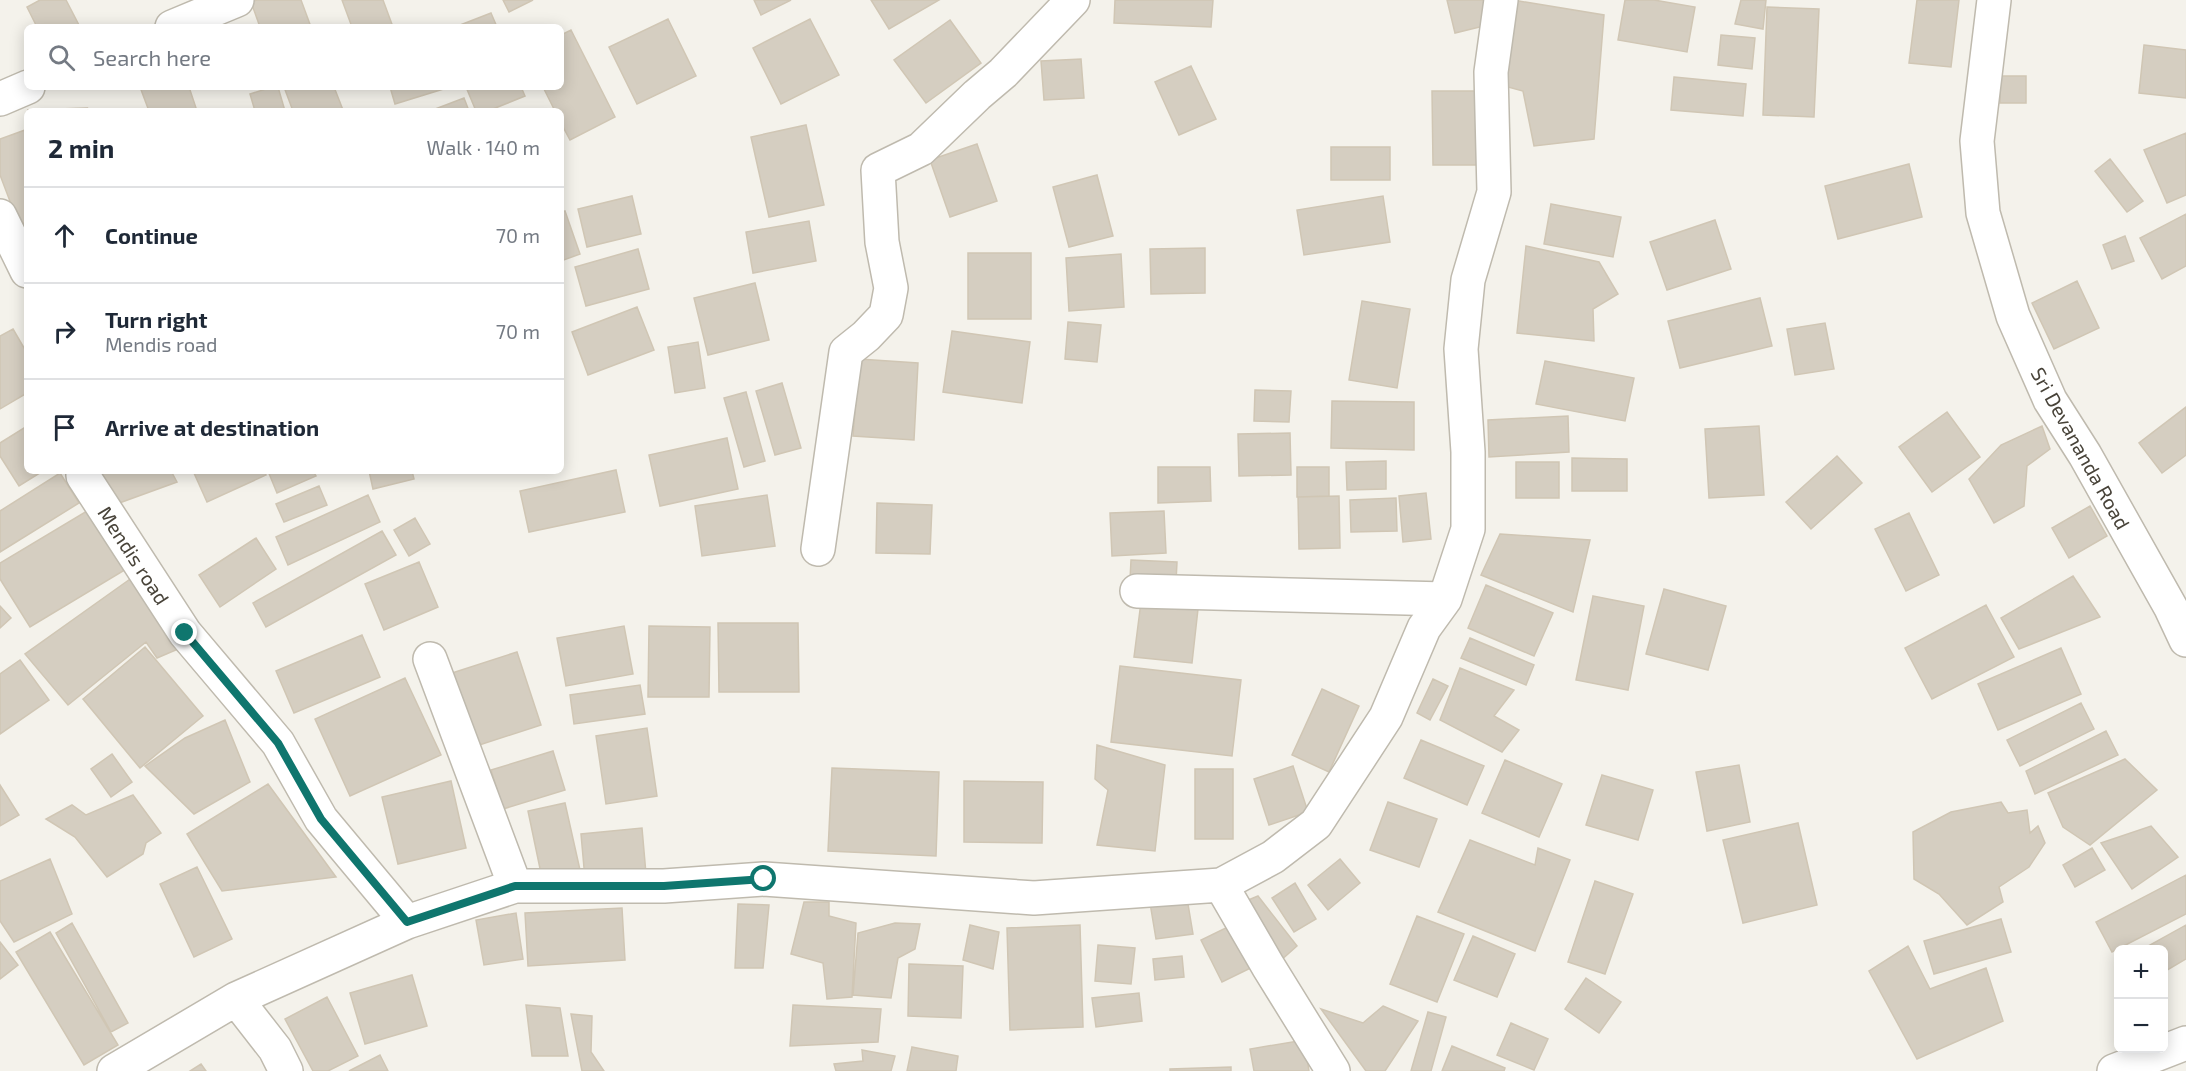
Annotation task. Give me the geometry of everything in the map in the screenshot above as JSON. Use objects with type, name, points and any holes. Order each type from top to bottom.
[{"type":"street","points":[[179,24],[237,0]]},
{"type":"street","points":[[818,549],[846,352],[867,336],[886,315],[891,288],[882,242],[878,170],[921,149],[977,95],[1003,74],[1073,0]]},
{"type":"street","points":[[114,1071],[236,999],[407,922],[515,886],[664,886],[764,879],[1034,898],[1221,885],[1273,857],[1316,824],[1386,717],[1424,628],[1445,599],[1468,529],[1468,452],[1461,349],[1468,280],[1494,192],[1491,72],[1501,0]]},
{"type":"street","name":"Sri Devananda Road","points":[[1994,0],[1977,141],[1983,213],[2013,316],[2050,400],[2091,466],[2171,608],[2186,640]]},
{"type":"street","points":[[0,99],[24,89]]},
{"type":"street","points":[[0,216],[24,265]]},
{"type":"street","name":"Mendis road","points":[[82,474],[185,633],[278,743],[321,819],[407,922]]},
{"type":"street","points":[[1137,591],[1445,599]]},
{"type":"street","points":[[430,659],[515,886]]},
{"type":"street","points":[[1221,885],[1333,1071]]},
{"type":"street","points":[[236,999],[275,1049],[286,1071]]},
{"type":"street","points":[[2114,1071],[2186,1043]]},
{"type":"building","points":[[40,0],[66,0],[78,24],[36,24],[27,7]]},
{"type":"building","points":[[301,0],[310,24],[259,24],[251,2]]},
{"type":"building","points":[[342,0],[383,0],[392,24],[351,24]]},
{"type":"building","points":[[503,0],[533,0],[509,12]]},
{"type":"building","points":[[754,0],[791,0],[761,15]]},
{"type":"building","points":[[871,0],[939,0],[889,29]]},
{"type":"building","points":[[1115,0],[1213,0],[1211,27],[1114,23]]},
{"type":"building","points":[[1447,0],[1486,0],[1492,24],[1455,33]]},
{"type":"building","points":[[1513,0],[1604,15],[1594,139],[1534,146],[1523,91],[1497,84]]},
{"type":"building","points":[[1625,0],[1654,0],[1695,7],[1687,52],[1618,40]]},
{"type":"building","points":[[1741,0],[1766,0],[1763,29],[1735,24]]},
{"type":"building","points":[[1917,0],[1959,0],[1951,67],[1909,63]]},
{"type":"building","points":[[1767,7],[1819,9],[1814,117],[1763,115]]},
{"type":"building","points":[[491,13],[496,24],[463,24]]},
{"type":"building","points":[[668,19],[696,76],[637,104],[609,47]]},
{"type":"building","points":[[810,19],[839,75],[781,104],[753,48]]},
{"type":"building","points":[[950,20],[981,63],[926,103],[894,60]]},
{"type":"building","points":[[571,30],[615,117],[570,140],[564,129],[564,108],[554,108],[544,90],[564,90],[564,34]]},
{"type":"building","points":[[1721,35],[1755,38],[1752,69],[1718,65]]},
{"type":"building","points":[[2144,45],[2186,50],[2186,98],[2139,93]]},
{"type":"building","points":[[1081,59],[1084,98],[1044,100],[1041,61]]},
{"type":"building","points":[[1191,66],[1216,119],[1179,135],[1155,82]]},
{"type":"building","points":[[2000,76],[2026,76],[2026,103],[2000,103]]},
{"type":"building","points":[[1674,77],[1746,84],[1743,116],[1671,110]]},
{"type":"building","points":[[141,90],[190,90],[196,108],[148,108]]},
{"type":"building","points":[[263,90],[279,90],[284,108],[254,108],[250,94]]},
{"type":"building","points":[[285,90],[335,90],[342,108],[292,108]]},
{"type":"building","points":[[391,90],[440,90],[395,104]]},
{"type":"building","points":[[467,90],[522,90],[525,96],[495,108],[475,108]]},
{"type":"building","points":[[1432,91],[1483,91],[1484,165],[1433,165]]},
{"type":"building","points":[[464,98],[468,108],[438,108]]},
{"type":"building","points":[[806,125],[824,205],[769,217],[751,137]]},
{"type":"building","points":[[24,130],[24,223],[19,225],[0,175],[0,139]]},
{"type":"building","points":[[2186,133],[2186,195],[2167,203],[2144,150]]},
{"type":"building","points":[[977,144],[997,201],[950,217],[930,160]]},
{"type":"building","points":[[1331,147],[1390,147],[1390,180],[1331,180]]},
{"type":"building","points":[[2110,159],[2143,201],[2127,212],[2095,171]]},
{"type":"building","points":[[1909,164],[1922,217],[1838,239],[1825,186]]},
{"type":"building","points":[[1097,175],[1113,236],[1069,247],[1053,187]]},
{"type":"building","points":[[632,196],[641,234],[587,247],[578,209]]},
{"type":"building","points":[[1383,196],[1390,242],[1304,255],[1297,210]]},
{"type":"building","points":[[1551,204],[1621,217],[1613,257],[1544,244]]},
{"type":"building","points":[[564,211],[580,254],[564,260]]},
{"type":"building","points":[[2186,214],[2186,266],[2162,279],[2140,238]]},
{"type":"building","points":[[1715,220],[1731,269],[1667,290],[1650,242]]},
{"type":"building","points":[[809,221],[816,261],[753,273],[746,232]]},
{"type":"building","points":[[2125,236],[2134,261],[2112,269],[2103,245]]},
{"type":"building","points":[[1526,246],[1599,262],[1618,294],[1593,309],[1594,341],[1517,333]]},
{"type":"building","points":[[1205,248],[1205,293],[1151,294],[1150,249]]},
{"type":"building","points":[[638,249],[649,289],[586,306],[575,267]]},
{"type":"building","points":[[968,253],[1031,253],[1031,319],[968,319]]},
{"type":"building","points":[[1121,254],[1124,307],[1069,311],[1066,258]]},
{"type":"building","points":[[2077,281],[2099,328],[2054,349],[2032,303]]},
{"type":"building","points":[[755,283],[769,340],[708,355],[694,298]]},
{"type":"building","points":[[1760,298],[1772,346],[1680,368],[1668,321]]},
{"type":"building","points":[[1362,301],[1410,309],[1397,388],[1349,380]]},
{"type":"building","points":[[637,307],[654,350],[588,375],[572,332]]},
{"type":"building","points":[[1068,322],[1101,325],[1097,362],[1065,359]]},
{"type":"building","points":[[1825,323],[1834,369],[1795,375],[1787,329]]},
{"type":"building","points":[[13,329],[24,348],[24,395],[0,409],[0,336]]},
{"type":"building","points":[[952,331],[1030,342],[1022,403],[943,392]]},
{"type":"building","points":[[698,342],[705,388],[675,393],[668,347]]},
{"type":"building","points":[[859,359],[918,363],[914,440],[853,436]]},
{"type":"building","points":[[1545,361],[1634,378],[1625,421],[1536,404]]},
{"type":"building","points":[[782,383],[801,448],[775,455],[756,391]]},
{"type":"building","points":[[1255,390],[1291,391],[1289,422],[1254,421]]},
{"type":"building","points":[[746,392],[765,461],[744,467],[724,398]]},
{"type":"building","points":[[1332,401],[1414,402],[1414,450],[1331,448]]},
{"type":"building","points":[[2186,407],[2186,455],[2162,473],[2139,443]]},
{"type":"building","points":[[1947,412],[1980,457],[1932,492],[1899,447]]},
{"type":"building","points":[[1568,416],[1569,452],[1489,457],[1488,420]]},
{"type":"building","points":[[1759,426],[1764,495],[1709,498],[1705,429]]},
{"type":"building","points":[[2042,426],[2050,449],[2027,466],[2024,506],[1994,523],[1969,479],[2001,445]]},
{"type":"building","points":[[24,428],[24,474],[38,474],[19,486],[0,456],[0,443]]},
{"type":"building","points":[[1290,433],[1291,475],[1239,476],[1238,434]]},
{"type":"building","points":[[727,438],[738,489],[660,506],[649,455]]},
{"type":"building","points":[[1837,456],[1862,483],[1811,529],[1786,502]]},
{"type":"building","points":[[1572,458],[1627,459],[1627,491],[1572,491]]},
{"type":"building","points":[[1386,461],[1386,489],[1347,490],[1346,462]]},
{"type":"building","points":[[1516,462],[1559,462],[1559,498],[1516,498]]},
{"type":"building","points":[[1158,467],[1210,467],[1211,501],[1158,503]]},
{"type":"building","points":[[1297,467],[1329,467],[1329,496],[1297,497]]},
{"type":"building","points":[[616,470],[625,512],[529,532],[520,491]]},
{"type":"building","points":[[58,474],[61,474],[79,503],[0,552],[0,511]]},
{"type":"building","points":[[95,474],[173,474],[177,482],[111,506]]},
{"type":"building","points":[[194,474],[266,475],[207,502]]},
{"type":"building","points":[[269,474],[315,474],[316,476],[277,493]]},
{"type":"building","points":[[370,474],[413,474],[414,479],[373,489]]},
{"type":"building","points":[[319,486],[327,505],[284,522],[276,504]]},
{"type":"building","points":[[1426,493],[1431,539],[1403,542],[1399,496]]},
{"type":"building","points":[[368,495],[380,522],[288,565],[276,537]]},
{"type":"building","points":[[767,495],[775,546],[702,556],[695,506]]},
{"type":"building","points":[[1339,496],[1340,548],[1299,549],[1298,497]]},
{"type":"building","points":[[1396,498],[1397,531],[1351,532],[1350,500]]},
{"type":"building","points":[[877,503],[932,505],[930,554],[876,553]]},
{"type":"building","points":[[2090,506],[2107,536],[2069,558],[2052,528]]},
{"type":"building","points":[[92,508],[128,568],[30,627],[0,579],[0,563]]},
{"type":"building","points":[[1164,511],[1166,553],[1112,556],[1110,513]]},
{"type":"building","points":[[1909,513],[1939,575],[1906,591],[1875,529]]},
{"type":"building","points":[[415,518],[430,544],[409,556],[394,530]]},
{"type":"building","points":[[382,531],[396,555],[266,627],[253,603]]},
{"type":"building","points":[[1500,534],[1590,540],[1573,612],[1481,575]]},
{"type":"building","points":[[256,538],[276,569],[220,607],[199,575]]},
{"type":"building","points":[[1131,560],[1177,562],[1176,582],[1130,580]]},
{"type":"building","points":[[419,562],[438,607],[384,630],[365,584]]},
{"type":"building","points":[[140,572],[183,647],[157,658],[146,642],[68,705],[25,654]]},
{"type":"building","points":[[2073,576],[2100,617],[2019,649],[2001,618]]},
{"type":"building","points":[[1486,585],[1553,613],[1534,656],[1468,628]]},
{"type":"building","points":[[1664,589],[1726,606],[1708,670],[1646,654]]},
{"type":"building","points":[[1593,596],[1644,606],[1628,690],[1576,680]]},
{"type":"building","points":[[1141,602],[1198,609],[1192,663],[1134,657]]},
{"type":"building","points":[[1986,605],[2014,657],[1932,699],[1905,648]]},
{"type":"building","points":[[0,606],[11,618],[0,628]]},
{"type":"building","points":[[718,623],[798,623],[799,692],[719,692]]},
{"type":"building","points":[[624,626],[633,674],[566,686],[557,638]]},
{"type":"building","points":[[649,626],[710,627],[709,697],[648,697]]},
{"type":"building","points":[[362,635],[380,677],[294,713],[276,671]]},
{"type":"building","points":[[1470,638],[1534,665],[1526,685],[1461,658]]},
{"type":"building","points":[[145,647],[203,716],[140,768],[83,699]]},
{"type":"building","points":[[2061,648],[2081,694],[1998,730],[1978,684]]},
{"type":"building","points":[[517,652],[541,725],[473,747],[449,674]]},
{"type":"building","points":[[20,660],[49,700],[0,734],[0,674]]},
{"type":"building","points":[[1120,666],[1241,680],[1232,756],[1111,742]]},
{"type":"building","points":[[1460,668],[1514,690],[1494,716],[1519,730],[1502,752],[1440,720]]},
{"type":"building","points":[[405,678],[441,755],[350,796],[315,719]]},
{"type":"building","points":[[1433,679],[1448,686],[1430,720],[1417,713]]},
{"type":"building","points":[[640,685],[645,714],[574,724],[570,695]]},
{"type":"building","points":[[1322,689],[1359,706],[1329,772],[1292,755]]},
{"type":"building","points":[[2081,703],[2094,729],[2020,766],[2007,740]]},
{"type":"building","points":[[225,720],[250,782],[194,814],[145,766],[185,738]]},
{"type":"building","points":[[647,728],[657,796],[606,804],[596,736]]},
{"type":"building","points":[[2106,731],[2118,755],[2035,794],[2026,771]]},
{"type":"building","points":[[1421,740],[1484,766],[1467,805],[1404,778]]},
{"type":"building","points":[[1097,745],[1165,765],[1155,851],[1097,845],[1108,790],[1095,779]]},
{"type":"building","points":[[553,751],[565,790],[503,809],[491,770]]},
{"type":"building","points":[[112,754],[132,782],[111,797],[91,769]]},
{"type":"building","points":[[2125,759],[2157,790],[2090,845],[2063,827],[2048,793]]},
{"type":"building","points":[[1505,760],[1562,784],[1539,837],[1482,813]]},
{"type":"building","points":[[1739,765],[1750,822],[1707,831],[1696,772]]},
{"type":"building","points":[[1293,766],[1308,812],[1269,825],[1254,779]]},
{"type":"building","points":[[832,768],[939,772],[936,856],[828,851]]},
{"type":"building","points":[[1195,769],[1233,769],[1233,839],[1195,839]]},
{"type":"building","points":[[1602,775],[1653,790],[1638,840],[1586,825]]},
{"type":"building","points":[[451,781],[466,848],[398,864],[382,797]]},
{"type":"building","points":[[964,781],[1043,782],[1042,843],[964,842]]},
{"type":"building","points":[[268,784],[336,877],[222,891],[187,834]]},
{"type":"building","points":[[0,785],[19,815],[0,826]]},
{"type":"building","points":[[133,795],[161,833],[146,843],[143,854],[107,877],[75,837],[46,819],[72,805],[86,815]]},
{"type":"building","points":[[1388,802],[1437,819],[1419,867],[1370,850]]},
{"type":"building","points":[[2001,802],[2008,813],[2027,810],[2030,833],[2038,826],[2045,843],[2029,867],[1999,887],[2003,902],[1967,925],[1939,894],[1914,879],[1913,832],[1951,812]]},
{"type":"building","points":[[565,803],[580,870],[542,878],[528,811]]},
{"type":"building","points":[[1798,823],[1817,905],[1743,923],[1723,840]]},
{"type":"building","points":[[2151,826],[2178,857],[2132,889],[2101,843]]},
{"type":"building","points":[[642,828],[646,874],[585,879],[581,834]]},
{"type":"building","points":[[1470,840],[1535,865],[1538,848],[1570,860],[1535,951],[1438,912]]},
{"type":"building","points":[[2092,848],[2105,870],[2075,887],[2063,865]]},
{"type":"building","points":[[50,859],[72,914],[14,942],[0,921],[0,881]]},
{"type":"building","points":[[1340,859],[1360,883],[1328,910],[1308,885]]},
{"type":"building","points":[[197,867],[232,939],[194,957],[160,884]]},
{"type":"building","points":[[2186,875],[2186,914],[2126,945],[2114,945],[2112,952],[2096,922]]},
{"type":"building","points":[[1595,881],[1633,894],[1605,974],[1568,962]]},
{"type":"building","points":[[1295,883],[1316,919],[1294,932],[1272,898]]},
{"type":"building","points":[[1258,896],[1297,946],[1278,963],[1236,905]]},
{"type":"building","points":[[1187,898],[1193,934],[1156,939],[1150,903]]},
{"type":"building","points":[[804,902],[829,902],[829,916],[856,923],[852,997],[827,999],[823,963],[791,954]]},
{"type":"building","points":[[738,904],[769,905],[763,968],[735,968]]},
{"type":"building","points":[[622,908],[625,960],[528,966],[525,913]]},
{"type":"building","points":[[516,913],[523,959],[484,965],[476,920]]},
{"type":"building","points":[[1417,916],[1464,934],[1437,1002],[1390,984]]},
{"type":"building","points":[[2001,919],[2011,952],[1934,974],[1924,941]]},
{"type":"building","points":[[72,923],[128,1023],[111,1032],[56,933]]},
{"type":"building","points":[[895,923],[920,924],[915,949],[898,958],[891,998],[853,995],[858,933]]},
{"type":"building","points":[[1236,923],[1257,965],[1222,982],[1201,940]]},
{"type":"building","points":[[970,925],[999,932],[993,969],[963,960]]},
{"type":"building","points":[[1080,925],[1083,1027],[1010,1030],[1007,928]]},
{"type":"building","points":[[2186,925],[2186,959],[2168,970],[2168,945],[2150,945]]},
{"type":"building","points":[[50,932],[118,1045],[84,1065],[16,952]]},
{"type":"building","points":[[1473,936],[1515,954],[1497,997],[1454,980]]},
{"type":"building","points":[[0,942],[18,965],[0,979]]},
{"type":"building","points":[[1098,945],[1135,948],[1131,984],[1095,981]]},
{"type":"building","points":[[1908,946],[1930,989],[1986,968],[2003,1021],[1917,1059],[1869,971]]},
{"type":"building","points":[[1182,956],[1184,977],[1155,980],[1153,959]]},
{"type":"building","points":[[909,964],[963,966],[961,1018],[908,1016]]},
{"type":"building","points":[[412,975],[427,1026],[365,1044],[350,993]]},
{"type":"building","points":[[1586,978],[1621,1002],[1599,1033],[1565,1009]]},
{"type":"building","points":[[1139,993],[1142,1021],[1096,1027],[1092,998]]},
{"type":"building","points":[[327,997],[358,1056],[328,1071],[313,1071],[285,1019]]},
{"type":"building","points":[[526,1005],[560,1008],[568,1056],[532,1056]]},
{"type":"building","points":[[793,1005],[881,1009],[878,1042],[790,1046]]},
{"type":"building","points":[[1383,1006],[1418,1021],[1385,1071],[1366,1071],[1321,1009],[1363,1023]]},
{"type":"building","points":[[1428,1012],[1446,1017],[1431,1071],[1411,1071]]},
{"type":"building","points":[[571,1014],[592,1016],[591,1052],[604,1071],[582,1071]]},
{"type":"building","points":[[1511,1023],[1548,1039],[1534,1070],[1497,1055]]},
{"type":"building","points":[[1304,1040],[1309,1071],[1254,1071],[1250,1049]]},
{"type":"building","points":[[1452,1046],[1505,1068],[1504,1071],[1442,1071]]},
{"type":"building","points":[[912,1047],[958,1056],[956,1071],[907,1071]]},
{"type":"building","points":[[862,1050],[895,1056],[891,1071],[836,1071],[834,1064],[863,1061]]},
{"type":"building","points":[[380,1055],[388,1071],[349,1071]]},
{"type":"building","points":[[201,1064],[206,1071],[190,1071]]},
{"type":"building","points":[[1231,1067],[1231,1071],[1170,1071],[1170,1069]]},
{"type":"route","points":[[185,633],[278,743],[321,819],[407,922],[515,886],[664,886],[764,879]]}]
